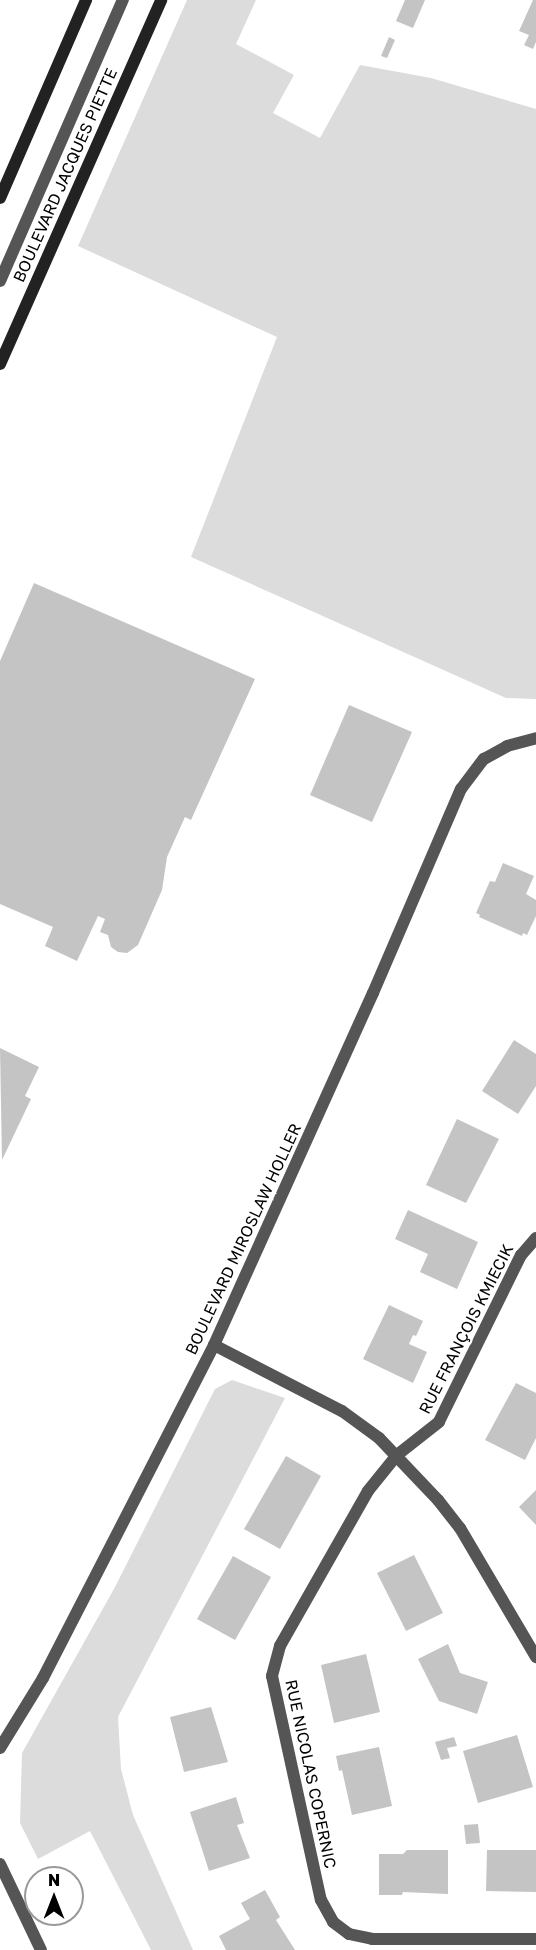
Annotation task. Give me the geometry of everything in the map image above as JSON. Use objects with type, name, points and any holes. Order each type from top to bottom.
[{"type":"main road","points":[[0,198],[86,0]]},
{"type":"main road","name":"BOULEVARD JACQUES PIETTE","points":[[0,364],[161,0]]},
{"type":"street","points":[[0,281],[123,0]]},
{"type":"street","name":"BOULEVARD MIROSLAW HOLLER","points":[[0,1748],[44,1678],[214,1345],[373,993],[461,789],[484,759],[507,746],[536,738]]},
{"type":"street","name":"RUE FRANÇOIS KMIECIK","points":[[396,1455],[439,1422],[521,1255],[536,1238]]},
{"type":"street","points":[[214,1345],[342,1411],[363,1425],[396,1455],[438,1500],[470,1543],[536,1657]]},
{"type":"street","name":"RUE NICOLAS COPERNIC","points":[[396,1455],[368,1491],[280,1646],[274,1664],[274,1693],[321,1900],[333,1922],[340,1929],[360,1937],[536,1939]]},
{"type":"street","points":[[0,1864],[41,1950]]},
{"type":"shaded area","points":[[187,0],[256,0],[236,44],[294,75],[273,113],[320,138],[360,65],[431,78],[536,109],[536,699],[506,698],[191,557],[277,337],[78,246]]},
{"type":"shaded area","points":[[232,1380],[285,1398],[118,1717],[121,1769],[133,1815],[193,1950],[151,1950],[90,1831],[38,1859],[20,1823],[22,1753],[115,1587],[215,1389]]},
{"type":"building","points":[[405,0],[425,0],[413,28],[396,21]]},
{"type":"building","points":[[533,0],[536,0],[536,42],[533,49],[524,45],[529,35],[519,31]]},
{"type":"building","points":[[389,37],[395,40],[387,58],[381,56]]},
{"type":"building","points":[[34,583],[255,679],[191,820],[185,817],[167,857],[162,890],[138,945],[127,953],[118,952],[111,947],[108,935],[100,932],[105,919],[98,916],[77,961],[45,946],[53,927],[0,904],[0,661]]},
{"type":"building","points":[[349,705],[412,732],[372,822],[310,795]]},
{"type":"building","points":[[503,863],[534,876],[526,894],[536,900],[536,916],[527,935],[523,933],[522,936],[479,917],[480,915],[476,913],[490,881],[495,882]]},
{"type":"building","points":[[514,1040],[536,1054],[536,1086],[518,1114],[482,1091]]},
{"type":"building","points":[[0,1048],[39,1067],[25,1096],[31,1099],[2,1160]]},
{"type":"building","points":[[457,1119],[499,1139],[466,1203],[426,1185]]},
{"type":"building","points":[[408,1210],[478,1242],[457,1289],[420,1272],[428,1254],[395,1239]]},
{"type":"building","points":[[389,1305],[423,1321],[416,1336],[413,1335],[409,1344],[427,1352],[413,1383],[363,1359]]},
{"type":"building","points":[[516,1383],[536,1393],[536,1438],[525,1460],[485,1440]]},
{"type":"building","points":[[286,1456],[321,1476],[280,1549],[244,1529]]},
{"type":"building","points":[[536,1490],[536,1525],[519,1507]]},
{"type":"building","points":[[414,1555],[443,1613],[406,1631],[377,1573]]},
{"type":"building","points":[[233,1556],[271,1577],[235,1640],[197,1619]]},
{"type":"building","points":[[448,1644],[460,1673],[488,1682],[477,1714],[439,1701],[418,1659]]},
{"type":"building","points":[[366,1654],[380,1712],[334,1723],[321,1665]]},
{"type":"building","points":[[211,1707],[228,1762],[184,1772],[170,1717]]},
{"type":"building","points":[[517,1735],[533,1787],[478,1803],[463,1751]]},
{"type":"building","points":[[454,1737],[457,1746],[447,1748],[450,1758],[441,1760],[435,1742]]},
{"type":"building","points":[[379,1747],[392,1806],[352,1815],[342,1770],[339,1771],[336,1756]]},
{"type":"building","points":[[236,1797],[244,1823],[237,1825],[250,1858],[209,1871],[190,1812]]},
{"type":"building","points":[[478,1824],[480,1843],[466,1844],[464,1825]]},
{"type":"building","points":[[407,1850],[448,1850],[448,1894],[403,1892],[402,1895],[379,1895],[379,1854],[403,1854]]},
{"type":"building","points":[[487,1850],[536,1850],[536,1892],[486,1891]]},
{"type":"building","points":[[265,1890],[280,1917],[276,1920],[295,1950],[226,1950],[219,1936],[250,1919],[241,1903]]}]
